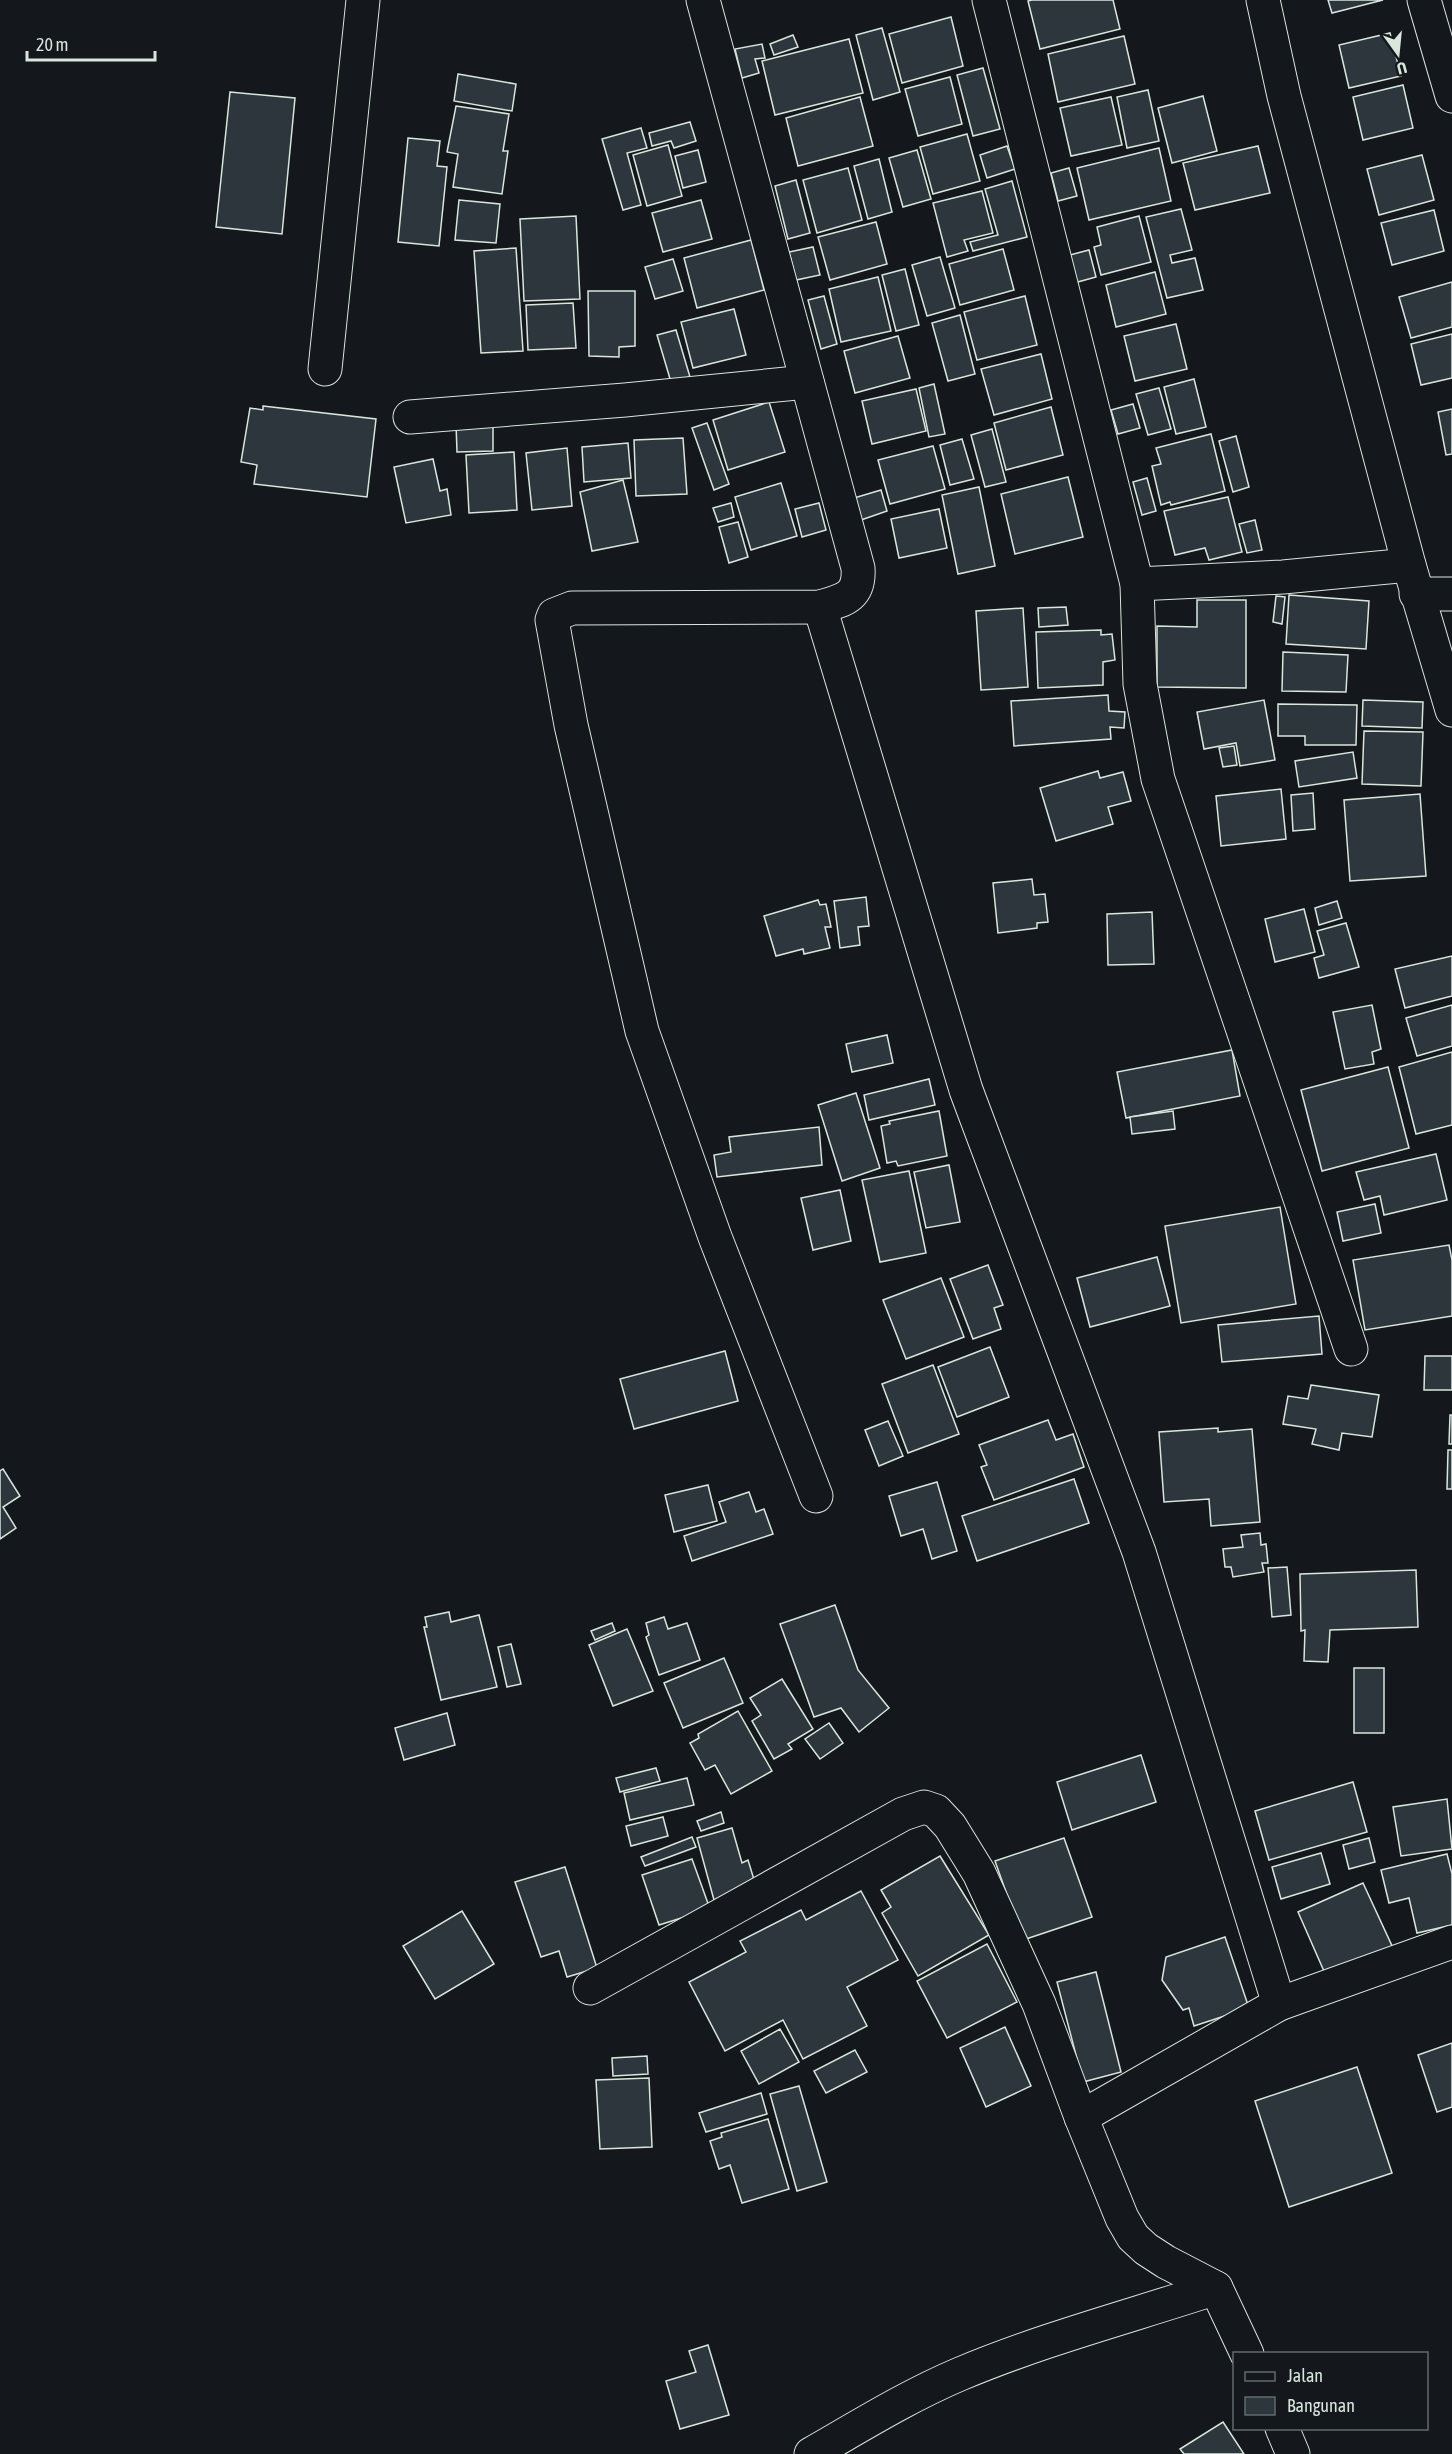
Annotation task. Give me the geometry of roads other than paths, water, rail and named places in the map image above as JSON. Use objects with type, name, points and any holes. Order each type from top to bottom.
[{"type":"street","points":[[325,369],[363,0]]},
{"type":"street","points":[[703,0],[858,568],[859,580],[856,590],[847,597],[820,607],[583,610],[572,608],[554,615],[552,620],[571,726],[642,1032],[715,1237],[816,1496]]},
{"type":"street","points":[[989,0],[1137,584],[1140,684],[1158,779],[1351,1350]]},
{"type":"street","points":[[1263,0],[1284,96],[1412,580],[1452,710]]},
{"type":"street","points":[[1424,0],[1452,96]]},
{"type":"street","points":[[410,417],[626,400],[807,382]]},
{"type":"street","points":[[1137,584],[1282,577],[1412,580],[1452,594]]},
{"type":"street","points":[[820,607],[966,1090],[1139,1552],[1279,2004]]},
{"type":"street","points":[[590,1988],[903,1814],[924,1808],[936,1811],[950,1826],[979,1873],[1039,2004],[1122,2218],[1133,2237],[1146,2249],[1216,2288],[1246,2352]]},
{"type":"street","points":[[1081,2117],[1279,2004],[1452,1941]]},
{"type":"street","points":[[811,2454],[890,2409],[989,2363],[1216,2288]]},
{"type":"street","points":[[1283,2430],[1293,2454]]}]
